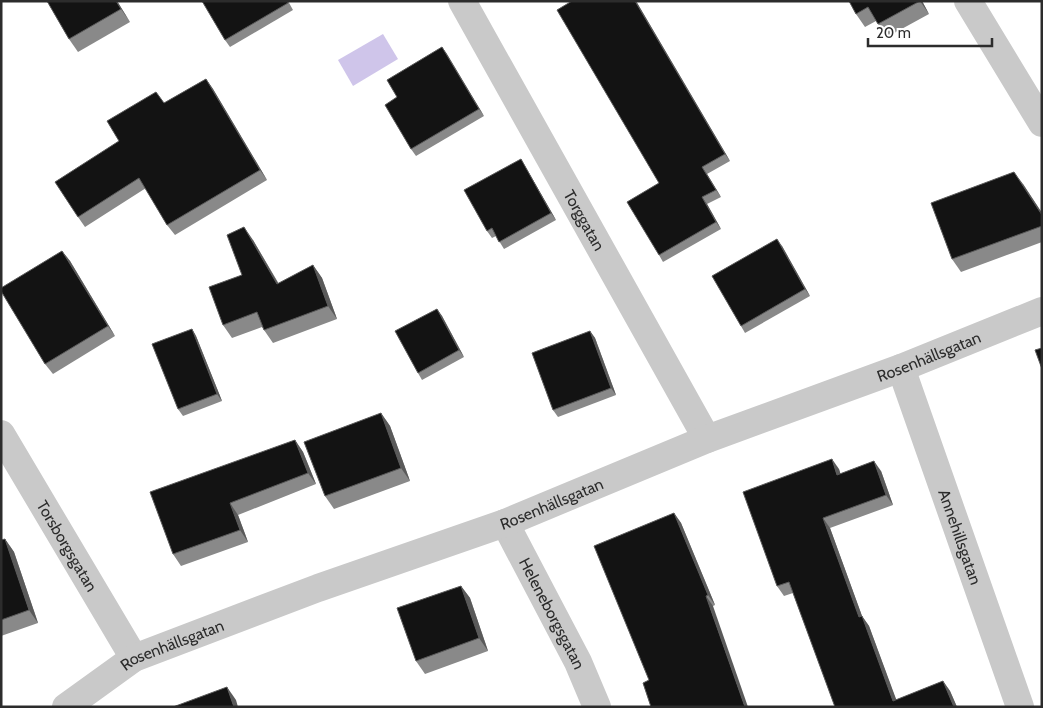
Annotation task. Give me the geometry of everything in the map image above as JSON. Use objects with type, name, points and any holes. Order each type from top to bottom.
[{"type":"street","name":"Torggatan","points":[[462,1],[707,439]]},
{"type":"street","points":[[968,1],[1042,123]]},
{"type":"street","name":"Rosenhällsgatan","points":[[77,703],[134,658],[318,588],[505,523],[707,439],[901,368],[1042,311]]},
{"type":"street","name":"Annehillsgatan","points":[[901,368],[1020,707]]},
{"type":"street","name":"Torsborgsgatan","points":[[1,434],[134,658]]},
{"type":"street","name":"Heleneborgsgatan","points":[[505,523],[578,662],[597,707]]},
{"type":"shaded area","points":[[383,34],[398,59],[353,86],[338,60]]},
{"type":"building","points":[[47,1],[116,1],[121,9],[69,39]]},
{"type":"building","points":[[202,1],[287,1],[288,3],[225,40]]},
{"type":"building","points":[[572,1],[635,1],[725,154],[702,167],[716,190],[702,197],[716,222],[659,255],[627,202],[659,183],[557,10]]},
{"type":"building","points":[[849,1],[920,1],[878,24],[868,7],[856,14]]},
{"type":"building","points":[[442,47],[479,109],[411,149],[385,105],[397,97],[387,80]]},
{"type":"building","points":[[206,79],[260,170],[167,225],[139,178],[78,217],[55,182],[119,141],[107,121],[156,92],[164,103]]},
{"type":"building","points":[[521,159],[551,213],[499,242],[492,228],[487,231],[464,190]]},
{"type":"building","points":[[1014,172],[1042,215],[1042,226],[952,259],[931,203]]},
{"type":"building","points":[[244,227],[277,284],[313,265],[328,306],[264,330],[257,312],[223,325],[209,287],[242,275],[227,235]]},
{"type":"building","points":[[777,239],[805,289],[741,326],[712,276]]},
{"type":"building","points":[[62,251],[108,326],[45,364],[1,291],[1,288]]},
{"type":"building","points":[[437,309],[459,350],[418,373],[395,331]]},
{"type":"building","points":[[192,329],[217,394],[178,409],[152,344]]},
{"type":"building","points":[[590,331],[611,388],[553,410],[532,353]]},
{"type":"building","points":[[1042,348],[1042,369],[1035,350]]},
{"type":"building","points":[[381,413],[401,468],[325,496],[304,442]]},
{"type":"building","points":[[295,440],[308,473],[230,503],[240,530],[173,554],[150,492]]},
{"type":"building","points":[[832,459],[837,475],[874,461],[886,495],[823,518],[859,617],[862,616],[893,701],[943,681],[954,707],[835,707],[789,582],[777,586],[743,492]]},
{"type":"building","points":[[674,513],[708,595],[706,596],[745,707],[651,707],[643,683],[649,680],[594,546]]},
{"type":"building","points":[[5,539],[29,610],[1,620],[1,540]]},
{"type":"building","points":[[461,586],[479,638],[416,661],[397,608]]},
{"type":"building","points":[[227,687],[234,707],[173,707]]}]
